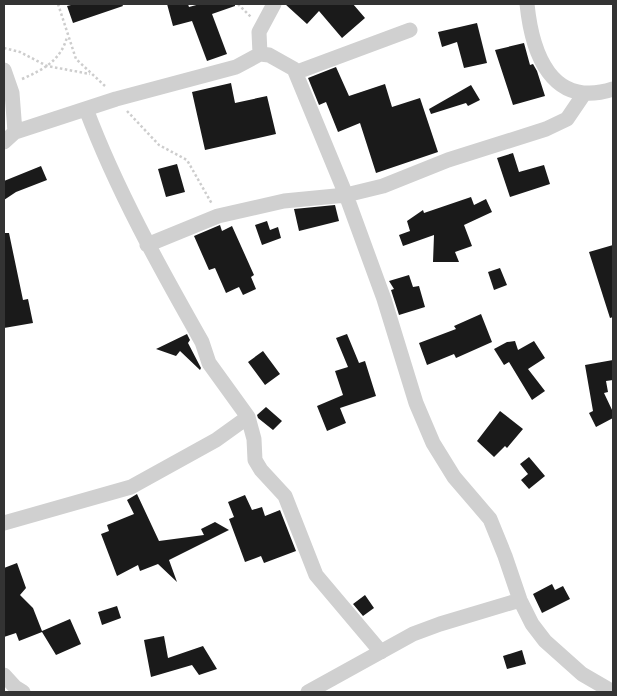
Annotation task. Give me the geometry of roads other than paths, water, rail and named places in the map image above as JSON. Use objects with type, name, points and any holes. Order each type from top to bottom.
[{"type":"street","points":[[260,54],[260,32],[274,4]]},
{"type":"street","points":[[527,4],[529,24],[541,64],[552,77],[566,88],[584,94],[613,89]]},
{"type":"street","points":[[296,72],[410,30]]},
{"type":"street","points":[[6,77],[13,100],[9,137],[116,99],[236,67],[260,54],[269,55],[291,66],[296,72],[346,195],[384,299],[416,403],[433,443],[454,476],[490,520],[520,600],[532,624],[545,641],[582,674],[613,692]]},
{"type":"street","points":[[147,245],[218,216],[284,201],[346,195],[383,186],[448,160],[546,129],[567,119],[584,94]]},
{"type":"street","points":[[86,109],[100,148],[147,245],[202,342],[209,363],[248,417],[254,439],[255,460],[285,496],[316,575],[381,652]]},
{"type":"street","points":[[4,523],[131,487],[168,464],[216,440],[248,417]]},
{"type":"street","points":[[308,692],[413,634],[520,600]]},
{"type":"street","points":[[4,675],[18,691]]}]
